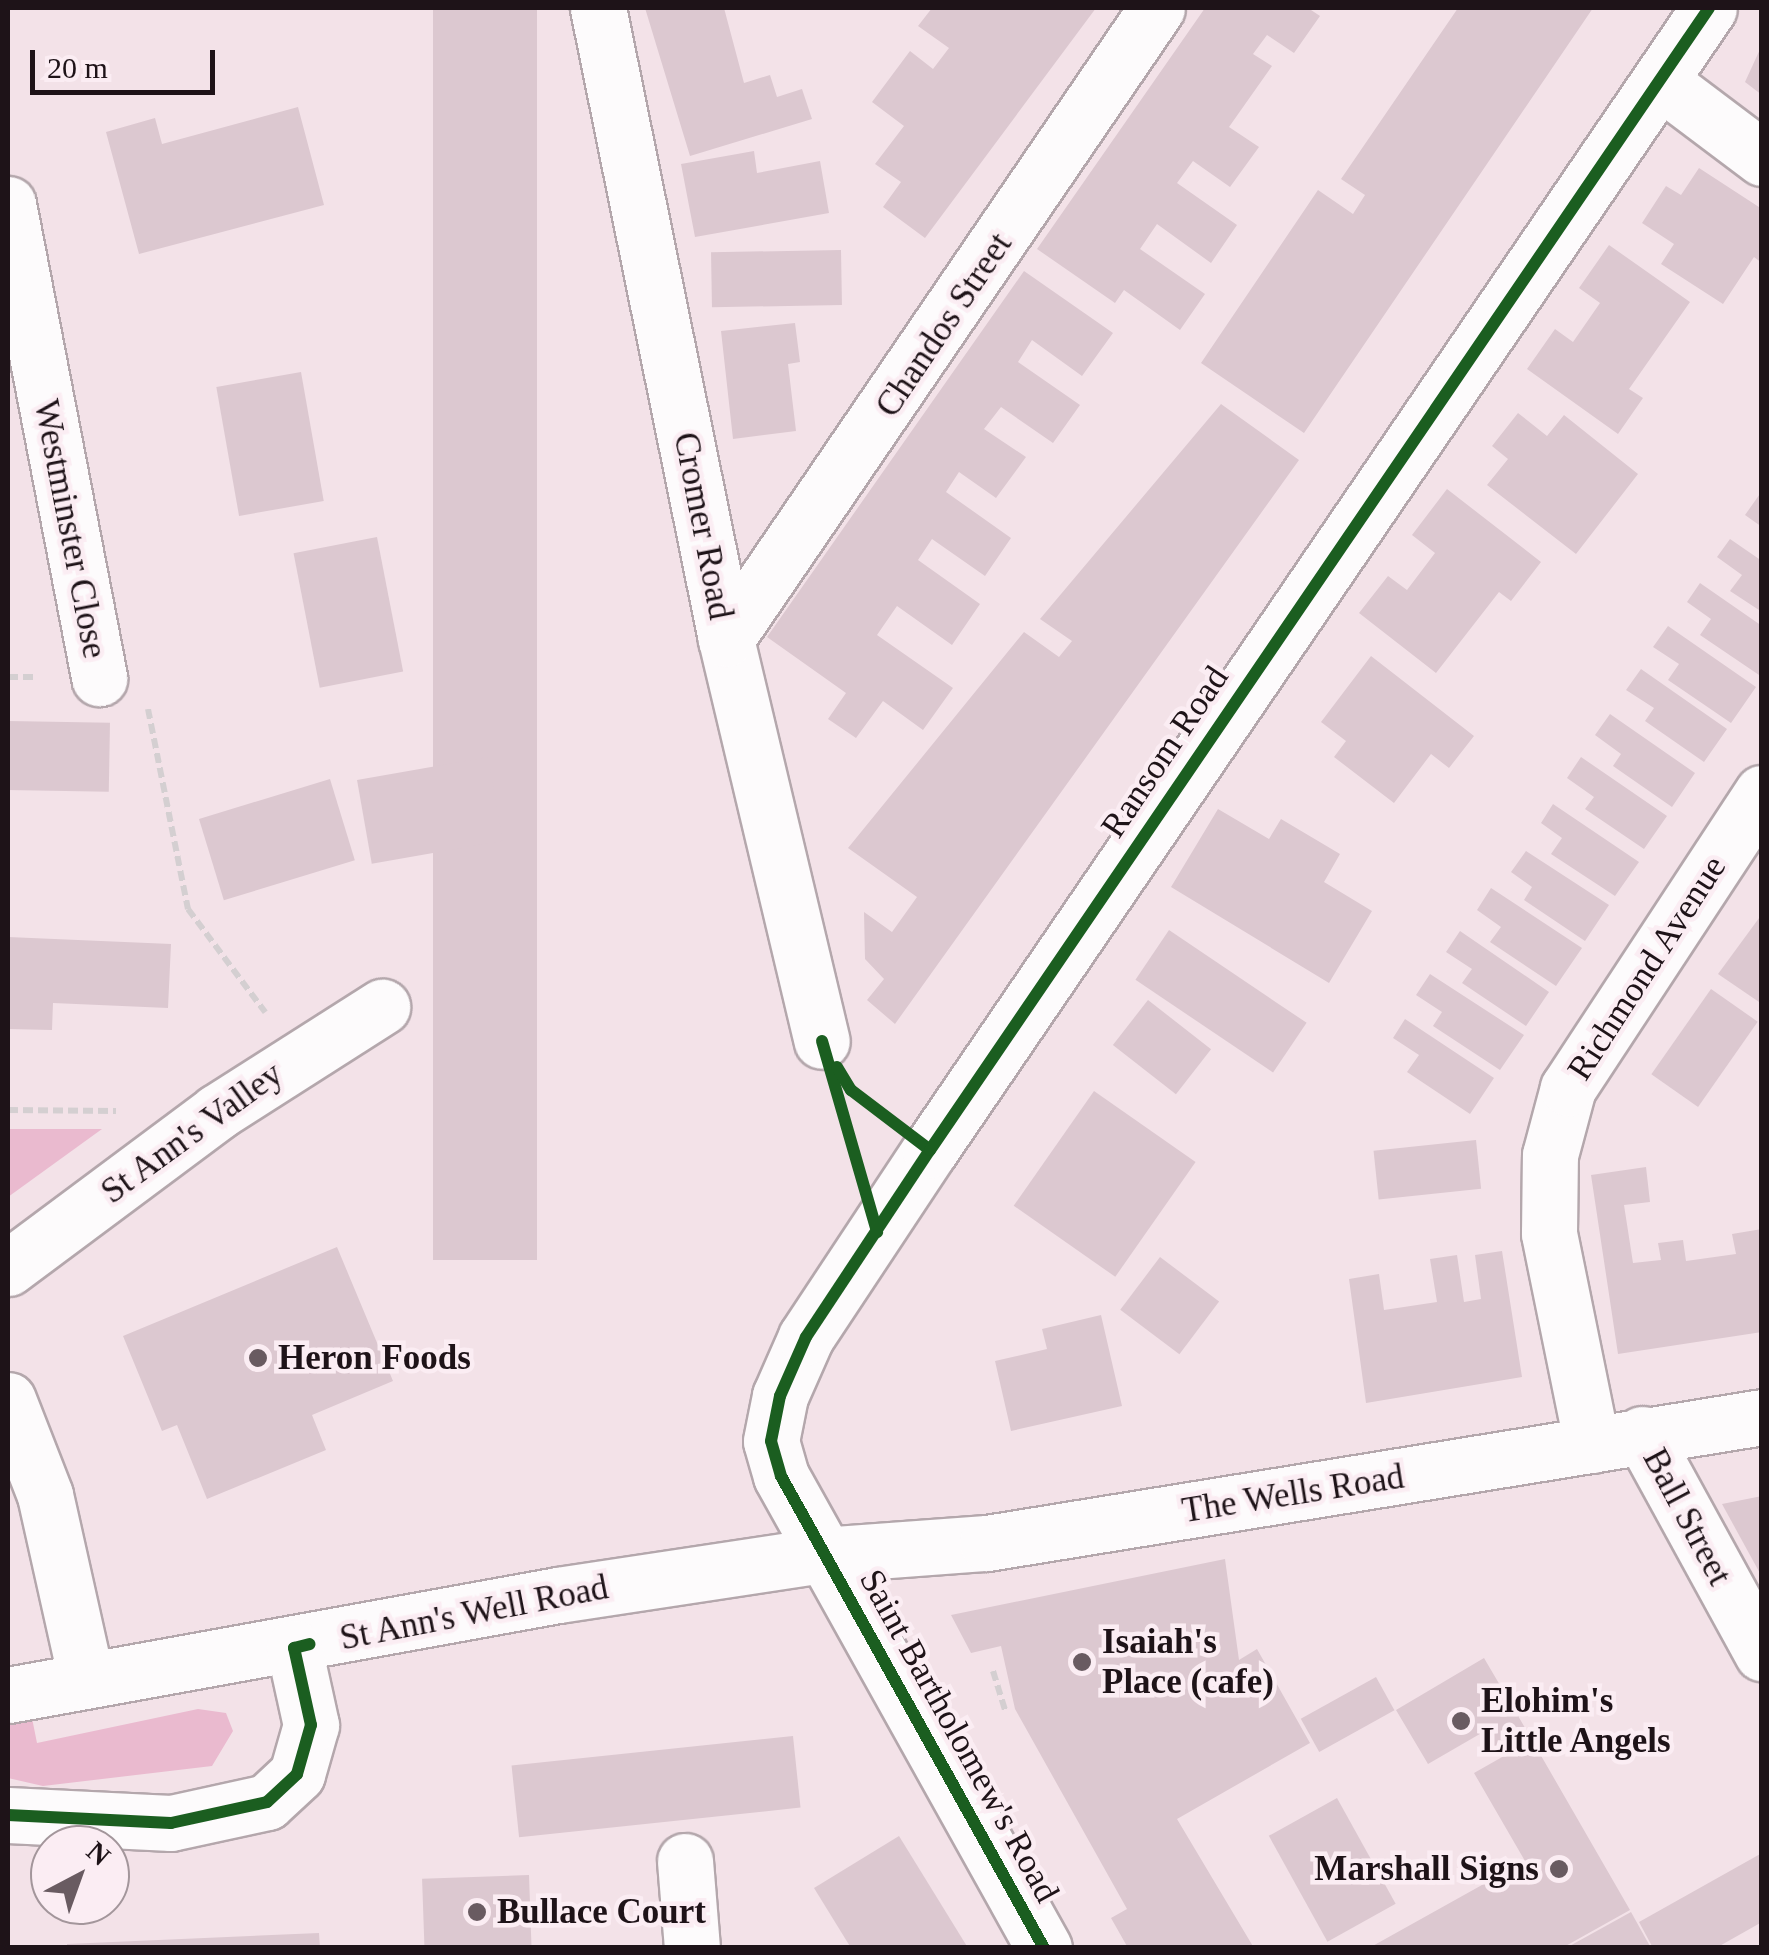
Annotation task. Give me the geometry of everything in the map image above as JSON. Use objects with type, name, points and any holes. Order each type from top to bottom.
[{"type":"street","name":"Cromer Road","points":[[598,8],[726,638],[822,1040]]},
{"type":"street","name":"Chandos Street","points":[[726,638],[1157,8]]},
{"type":"street","name":"Ransom Road","points":[[822,1555],[770,1441],[806,1338],[1709,8]]},
{"type":"street","points":[[1660,81],[1762,158]]},
{"type":"street","name":"Westminster Close","points":[[8,204],[99,678]]},
{"type":"street","name":"Richmond Avenue","points":[[1617,1439],[1549,1233],[1554,1138],[1568,1088],[1762,793]]},
{"type":"street","name":"St Ann's Valley","points":[[8,1268],[299,1058],[382,1007]]},
{"type":"street","points":[[8,1400],[46,1495],[86,1678]]},
{"type":"street","name":"The Wells Road","points":[[822,1555],[987,1543],[1762,1417]]},
{"type":"street","name":"Ball Street","points":[[1617,1439],[1762,1653]]},
{"type":"street","name":"St Ann's Well Road","points":[[8,1695],[86,1678],[294,1648],[822,1555]]},
{"type":"street","name":"Saint Bartholomew's Road","points":[[822,1555],[1044,1948]]},
{"type":"street","points":[[8,1815],[171,1822],[267,1802],[297,1774],[311,1724],[294,1648]]},
{"type":"street","points":[[685,1861],[692,1948]]},
{"type":"path","points":[[8,676],[143,682],[188,909],[299,1058]]},
{"type":"path","points":[[993,1671],[1006,1713]]},
{"type":"shaded area","points":[[8,1129],[102,1129],[8,1197]]},
{"type":"shaded area","points":[[198,1709],[226,1713],[233,1731],[212,1766],[43,1786],[8,1778],[8,1716],[31,1713],[37,1743]]},
{"type":"building","points":[[433,8],[537,8],[537,1260],[433,1260]]},
{"type":"building","points":[[645,8],[724,8],[744,83],[770,75],[777,97],[802,89],[812,119],[690,156]]},
{"type":"building","points":[[932,8],[1096,8],[925,238],[883,207],[901,182],[875,164],[904,126],[872,102],[910,51],[933,69],[949,48],[918,26]]},
{"type":"building","points":[[1205,8],[1308,8],[1320,16],[1294,53],[1267,35],[1253,54],[1272,66],[1229,127],[1259,147],[1230,187],[1193,161],[1177,183],[1237,225],[1211,263],[1157,224],[1140,249],[1205,294],[1180,330],[1124,290],[1115,303],[1037,249]]},
{"type":"building","points":[[1458,8],[1593,8],[1304,433],[1201,363],[1318,190],[1353,214],[1365,195],[1341,179]]},
{"type":"building","points":[[1762,45],[1762,95],[1745,82]]},
{"type":"building","points":[[298,107],[324,205],[139,254],[106,132],[155,118],[162,144]]},
{"type":"building","points":[[754,151],[757,173],[820,161],[829,213],[695,237],[681,164]]},
{"type":"building","points":[[1699,168],[1762,209],[1762,263],[1754,257],[1723,304],[1661,264],[1674,244],[1642,223],[1666,186],[1681,195]]},
{"type":"building","points":[[1609,245],[1690,302],[1629,389],[1643,398],[1618,434],[1527,369],[1555,329],[1573,342],[1600,303],[1579,288]]},
{"type":"building","points":[[841,250],[842,305],[712,307],[711,252]]},
{"type":"building","points":[[1024,271],[1113,333],[1082,376],[1032,340],[1018,362],[1080,405],[1053,443],[1001,407],[984,429],[1026,457],[996,498],[959,472],[946,492],[1011,538],[985,576],[932,539],[918,560],[980,604],[952,645],[897,606],[877,635],[953,688],[923,730],[883,701],[856,738],[828,719],[846,693],[767,637]]},
{"type":"building","points":[[795,323],[800,362],[788,364],[796,431],[733,439],[721,331]]},
{"type":"building","points":[[301,372],[324,501],[239,516],[216,387]]},
{"type":"building","points":[[1221,404],[1299,460],[895,1024],[867,1000],[884,979],[865,959],[864,912],[892,932],[917,897],[848,848],[1024,632],[1059,657],[1072,641],[1040,619]]},
{"type":"building","points":[[1518,413],[1547,436],[1564,415],[1638,474],[1576,554],[1487,485],[1508,459],[1492,446]]},
{"type":"building","points":[[1447,489],[1541,562],[1511,601],[1499,592],[1436,673],[1359,613],[1388,576],[1407,590],[1435,553],[1412,535]]},
{"type":"building","points":[[1762,491],[1762,527],[1745,515]]},
{"type":"building","points":[[377,537],[403,671],[320,688],[294,553]]},
{"type":"building","points":[[1730,539],[1762,561],[1762,612],[1730,591],[1742,575],[1717,557]]},
{"type":"building","points":[[1700,583],[1762,626],[1762,677],[1700,635],[1711,619],[1687,602]]},
{"type":"building","points":[[1668,626],[1756,687],[1731,723],[1668,680],[1679,664],[1653,647]]},
{"type":"building","points":[[1371,656],[1474,736],[1449,768],[1431,754],[1394,803],[1334,757],[1346,741],[1321,722]]},
{"type":"building","points":[[1641,669],[1727,729],[1704,762],[1645,721],[1654,708],[1626,690]]},
{"type":"building","points":[[1610,714],[1695,773],[1672,807],[1613,766],[1621,754],[1595,735]]},
{"type":"building","points":[[8,721],[110,723],[109,792],[8,790]]},
{"type":"building","points":[[488,757],[503,841],[372,864],[357,780]]},
{"type":"building","points":[[1581,757],[1667,816],[1644,849],[1585,809],[1594,797],[1567,778]]},
{"type":"building","points":[[330,779],[355,860],[224,900],[199,819]]},
{"type":"building","points":[[1553,804],[1639,862],[1615,896],[1551,854],[1562,838],[1541,823]]},
{"type":"building","points":[[1218,809],[1269,839],[1281,819],[1340,854],[1324,882],[1372,911],[1329,983],[1171,887]]},
{"type":"building","points":[[1526,851],[1609,905],[1585,941],[1524,900],[1532,887],[1511,872]]},
{"type":"building","points":[[1491,888],[1582,948],[1556,986],[1490,942],[1501,927],[1477,910]]},
{"type":"building","points":[[1762,914],[1762,1004],[1718,974]]},
{"type":"building","points":[[1169,930],[1307,1023],[1273,1073],[1135,980]]},
{"type":"building","points":[[1460,931],[1549,992],[1526,1026],[1462,983],[1472,969],[1446,952]]},
{"type":"building","points":[[8,937],[171,944],[168,1008],[53,1003],[52,1030],[8,1029]]},
{"type":"building","points":[[1430,974],[1524,1035],[1500,1070],[1433,1026],[1442,1012],[1416,995]]},
{"type":"building","points":[[1711,989],[1758,1022],[1698,1107],[1651,1074]]},
{"type":"building","points":[[1148,1000],[1211,1049],[1176,1094],[1113,1045]]},
{"type":"building","points":[[1405,1019],[1494,1078],[1470,1114],[1407,1072],[1419,1055],[1393,1038]]},
{"type":"building","points":[[1094,1091],[1196,1162],[1115,1277],[1014,1206]]},
{"type":"building","points":[[1476,1140],[1481,1189],[1379,1199],[1374,1151]]},
{"type":"building","points":[[1646,1167],[1650,1202],[1624,1205],[1633,1263],[1661,1260],[1658,1243],[1683,1240],[1686,1261],[1736,1254],[1732,1234],[1762,1229],[1762,1332],[1618,1354],[1591,1175]]},
{"type":"building","name":"Heron Foods","points":[[337,1247],[393,1381],[312,1415],[326,1450],[207,1499],[177,1425],[162,1431],[123,1336]]},
{"type":"building","points":[[1502,1251],[1522,1377],[1366,1403],[1349,1279],[1379,1274],[1384,1310],[1437,1302],[1430,1259],[1457,1255],[1464,1302],[1481,1299],[1475,1255]]},
{"type":"building","points":[[1160,1257],[1219,1302],[1179,1354],[1120,1310]]},
{"type":"building","points":[[1101,1315],[1122,1406],[1011,1431],[995,1361],[1047,1349],[1042,1329]]},
{"type":"building","points":[[1762,1496],[1762,1577],[1722,1504]]},
{"type":"building","points":[[1225,1559],[1239,1660],[1257,1649],[1310,1743],[1177,1819],[1254,1948],[1128,1948],[1111,1918],[1127,1909],[1015,1709],[1001,1646],[971,1653],[951,1615]]},
{"type":"building","name":"Elohim's Little Angels","points":[[1484,1658],[1531,1738],[1500,1756],[1485,1731],[1428,1764],[1396,1710]]},
{"type":"building","points":[[1376,1677],[1394,1710],[1319,1752],[1301,1719]]},
{"type":"building","points":[[793,1736],[801,1808],[519,1837],[512,1766]]},
{"type":"building","name":"Marshall Signs","points":[[1532,1740],[1630,1910],[1562,1948],[1369,1948],[1525,1861],[1474,1773]]},
{"type":"building","points":[[1337,1798],[1396,1904],[1327,1942],[1269,1836]]},
{"type":"building","points":[[899,1836],[968,1948],[851,1948],[814,1888]]},
{"type":"building","points":[[1762,1853],[1762,1922],[1716,1948],[1653,1948],[1639,1922]]},
{"type":"building","name":"Bullace Court","points":[[529,1875],[532,1948],[424,1948],[422,1879]]},
{"type":"building","points":[[1631,1912],[1651,1948],[1566,1948]]},
{"type":"building","points":[[319,1933],[320,1948],[67,1948],[67,1944]]},
{"type":"cycle path","points":[[1044,1948],[781,1476],[771,1441],[780,1396],[806,1337],[930,1150],[1709,8]]},
{"type":"cycle path","points":[[822,1041],[877,1232]]},
{"type":"cycle path","points":[[837,1067],[851,1090],[930,1150]]},
{"type":"cycle path","points":[[8,1815],[171,1823],[267,1802],[297,1774],[311,1725],[294,1648],[310,1644]]},
{"type":"place","name":"Heron Foods","points":[[258,1358]]},
{"type":"place","name":"Isaiah's Place (cafe)","points":[[1082,1662]]},
{"type":"place","name":"Elohim's Little Angels","points":[[1461,1721]]},
{"type":"place","name":"Marshall Signs","points":[[1559,1869]]},
{"type":"place","name":"Bullace Court","points":[[477,1912]]}]
